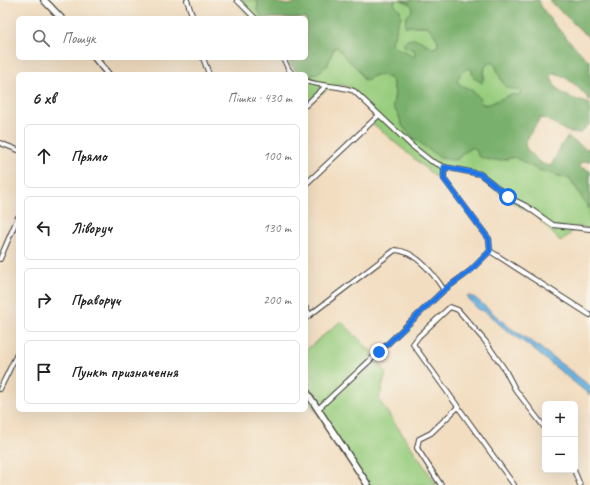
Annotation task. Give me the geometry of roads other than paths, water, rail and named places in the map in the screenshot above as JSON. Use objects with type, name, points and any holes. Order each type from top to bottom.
[{"type":"main road","points":[[44,0],[59,16]]},
{"type":"main road","points":[[97,60],[106,72]]},
{"type":"main road","points":[[308,394],[368,485]]},
{"type":"street","points":[[187,0],[192,16]]},
{"type":"street","points":[[238,0],[253,16]]},
{"type":"street","points":[[204,60],[208,72]]},
{"type":"street","points":[[284,60],[291,72]]},
{"type":"street","points":[[308,82],[354,90],[412,146],[431,161],[444,167],[480,174],[508,197],[526,206],[553,225],[590,229]]},
{"type":"street","points":[[308,103],[326,86]]},
{"type":"street","points":[[308,182],[379,115]]},
{"type":"street","points":[[0,143],[16,149]]},
{"type":"street","points":[[318,409],[444,290],[470,271],[490,251],[489,239],[444,179],[444,167]]},
{"type":"street","points":[[0,259],[16,222]]},
{"type":"street","points":[[308,312],[310,315],[395,250],[403,251],[419,260],[438,280],[444,290]]},
{"type":"street","points":[[490,251],[590,315]]},
{"type":"street","points":[[514,485],[413,344],[419,336],[450,307],[458,310],[485,341],[505,370],[515,389],[542,424]]},
{"type":"street","points":[[0,389],[16,356]]},
{"type":"street","points":[[441,485],[417,448],[419,438],[431,433],[458,408]]},
{"type":"street","points":[[575,473],[580,485]]},
{"type":"water","points":[[470,296],[475,298],[509,327],[535,344],[590,386],[590,395],[528,345],[505,329],[487,313],[478,309],[467,297]]}]
